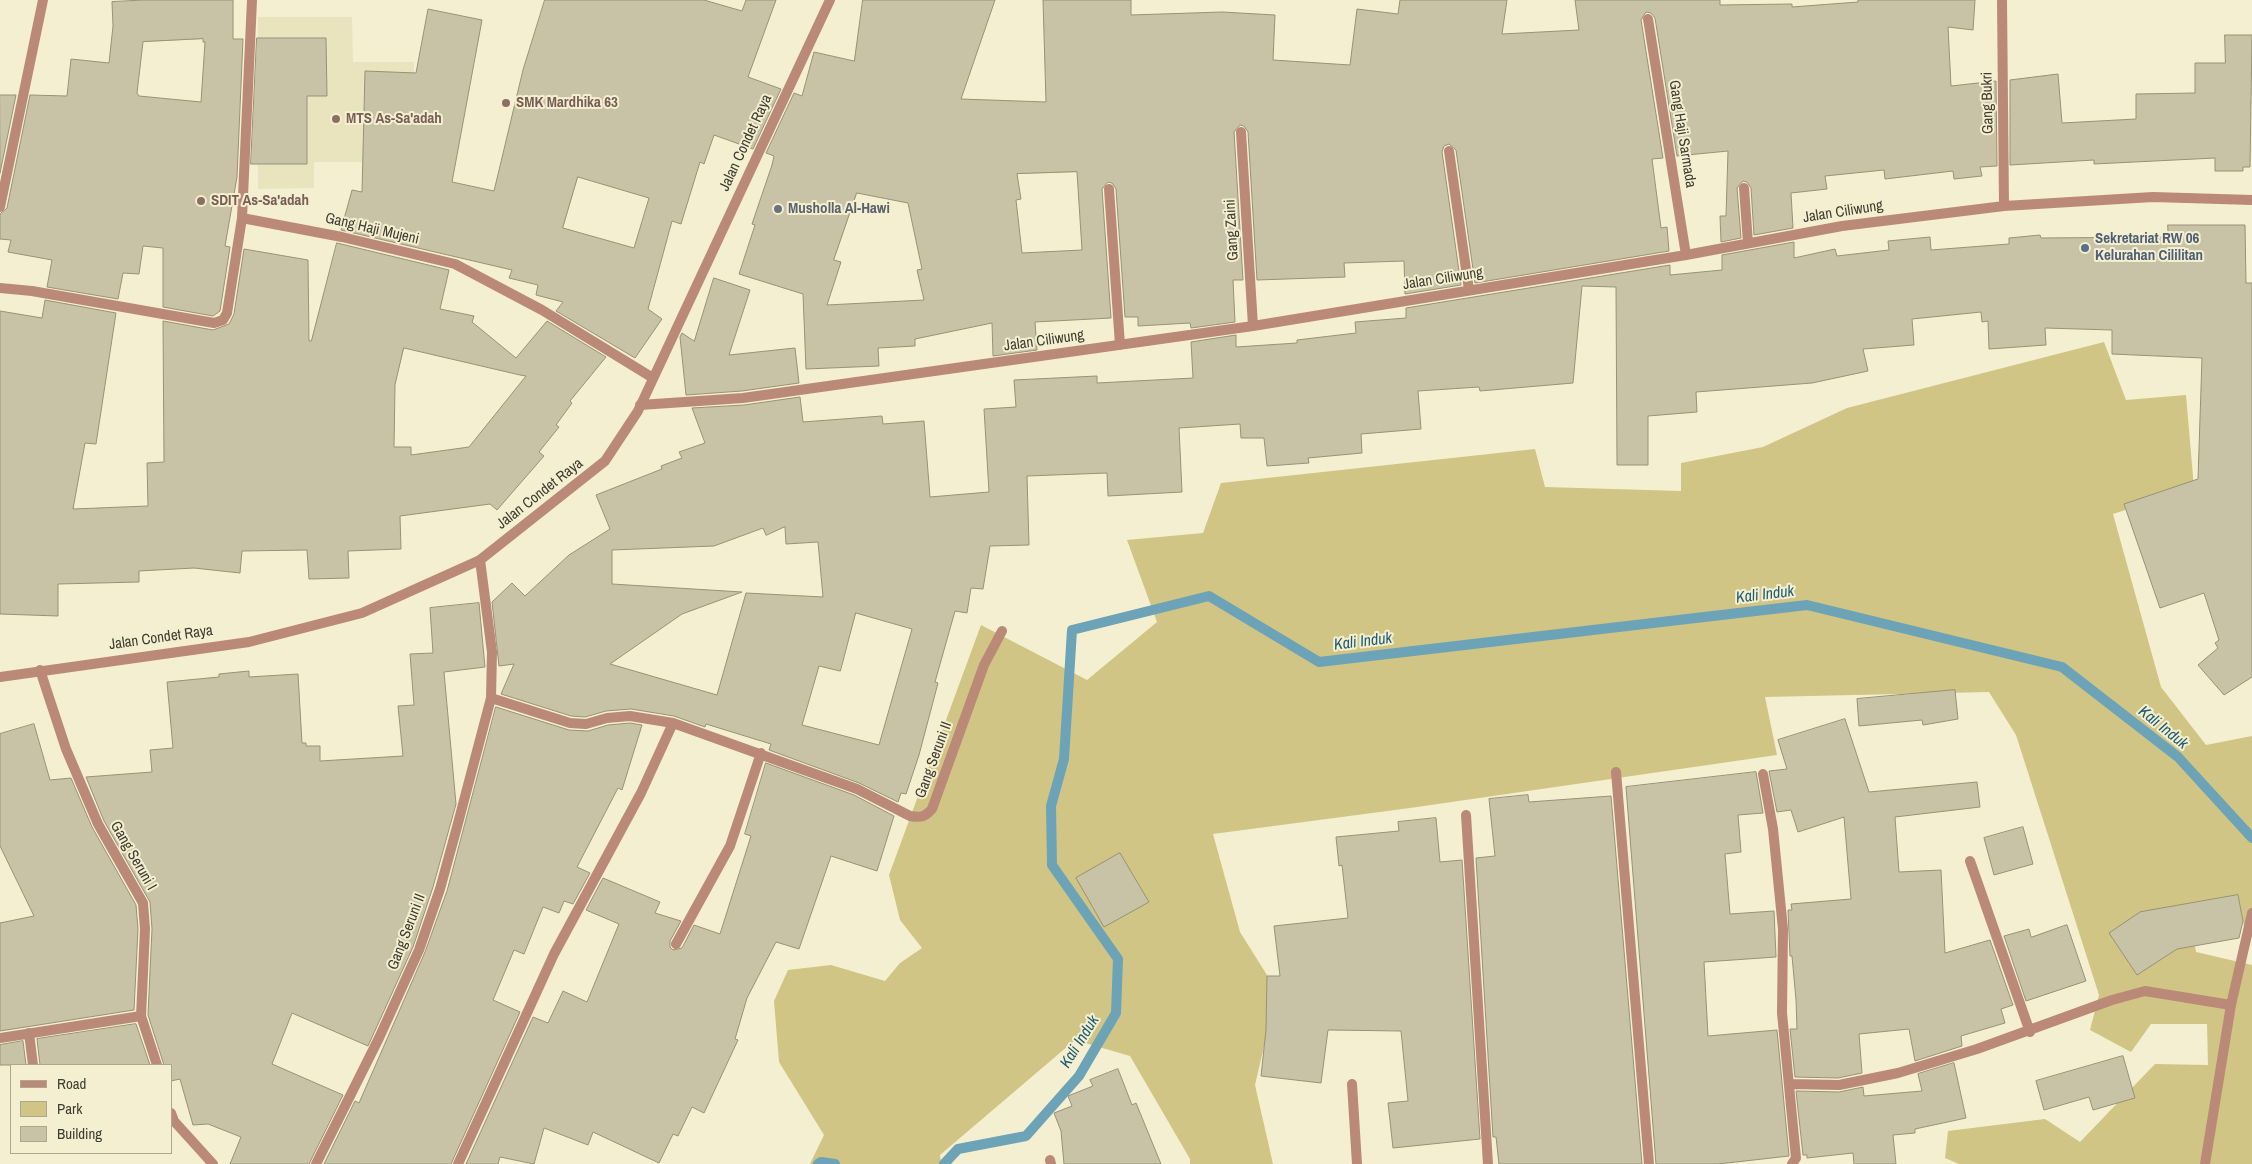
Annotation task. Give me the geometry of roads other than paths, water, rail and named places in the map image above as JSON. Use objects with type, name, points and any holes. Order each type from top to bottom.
[{"type":"street","points":[[0,207],[43,0]]},
{"type":"street","points":[[0,288],[32,291],[214,323],[223,320],[227,313],[242,218],[252,0]]},
{"type":"street","name":"Jalan Condet Raya","points":[[0,677],[249,642],[362,613],[480,560],[605,461],[640,405],[830,0]]},
{"type":"street","name":"Gang Bukri","points":[[2002,0],[2004,206]]},
{"type":"street","name":"Gang Haji Sarmada","points":[[1648,19],[1686,255]]},
{"type":"street","name":"Gang Zaini","points":[[1241,132],[1252,326]]},
{"type":"street","points":[[1449,151],[1469,290]]},
{"type":"street","points":[[1744,188],[1748,243]]},
{"type":"street","points":[[1109,189],[1120,345]]},
{"type":"street","name":"Jalan Ciliwung","points":[[640,405],[743,398],[1252,326],[1686,255],[1842,226],[2004,206],[2153,198],[2252,200]]},
{"type":"street","name":"Gang Haji Mujeni","points":[[242,218],[342,238],[455,264],[542,310],[653,378]]},
{"type":"street","name":"Gang Seruni II","points":[[316,1164],[379,1038],[419,950],[440,889],[491,698],[492,652],[480,560]]},
{"type":"street","name":"Gang Seruni II","points":[[491,698],[570,722],[586,724],[607,718],[630,716],[673,723],[857,789],[910,816],[920,818],[932,809],[984,664],[1002,631]]},
{"type":"street","name":"Gang Seruni I","points":[[40,670],[66,749],[98,824],[143,903],[145,928],[141,1016],[157,1064]]},
{"type":"street","points":[[458,1164],[554,954],[641,793],[673,723]]},
{"type":"street","points":[[676,944],[730,846],[761,753]]},
{"type":"street","points":[[1616,772],[1649,1164]]},
{"type":"street","points":[[1763,774],[1773,829],[1783,929],[1782,1013],[1796,1158],[1792,1164]]},
{"type":"street","points":[[1466,815],[1488,1164]]},
{"type":"street","points":[[1970,860],[2030,1032]]},
{"type":"street","points":[[2205,1164],[2231,1006],[2252,913]]},
{"type":"street","points":[[1790,1084],[1839,1085],[1898,1074],[2030,1032],[2112,1000],[2145,991],[2231,1006]]},
{"type":"street","points":[[0,1038],[141,1016]]},
{"type":"street","points":[[29,1033],[33,1064]]},
{"type":"street","points":[[1352,1084],[1357,1164]]},
{"type":"street","points":[[172,1116],[174,1121],[213,1164]]},
{"type":"waterway","name":"Kali Induk","points":[[944,1164],[958,1149],[1026,1136],[1079,1076],[1116,1013],[1118,959],[1052,865],[1051,806],[1064,759],[1072,630],[1209,596],[1319,662],[1807,605],[2062,667],[2178,757],[2252,838]]},
{"type":"waterway","name":"Kali Induk","points":[[818,1164],[821,1162],[835,1164]]},
{"type":"place","name":"SMK Mardhika 63","points":[[506,103]]},
{"type":"place","name":"MTS As-Sa'adah","points":[[336,119]]},
{"type":"place","name":"SDIT As-Sa'adah","points":[[201,201]]},
{"type":"place","name":"Musholla Al-Hawi","points":[[778,209]]},
{"type":"place","name":"Sekretariat RW 06 Kelurahan Cililitan","points":[[2085,248]]}]
